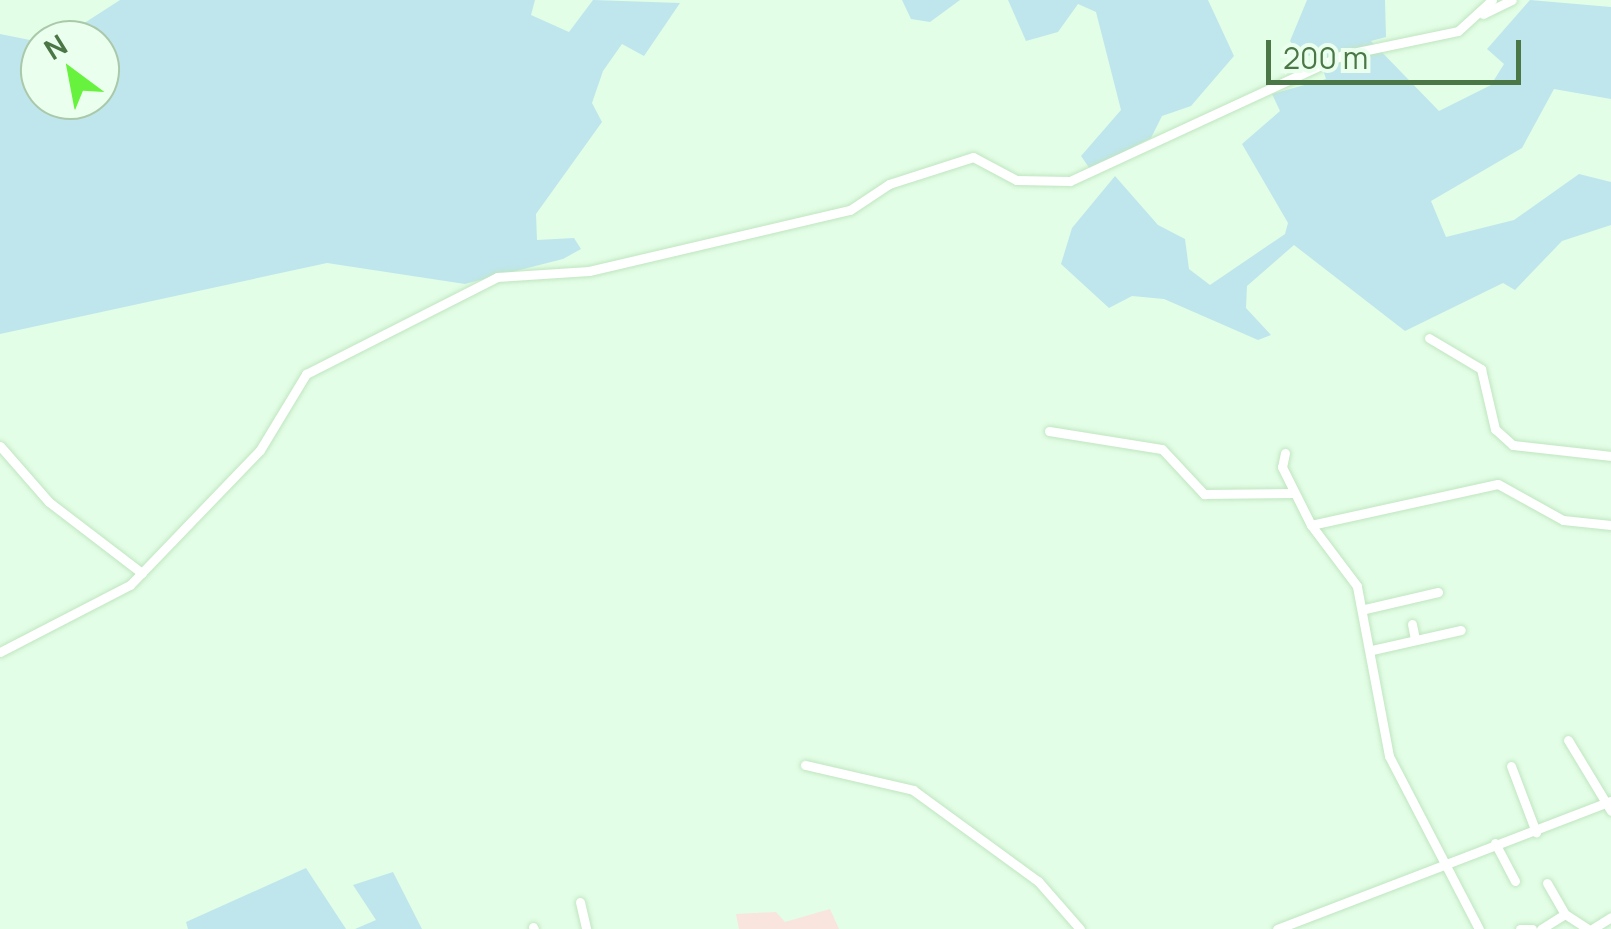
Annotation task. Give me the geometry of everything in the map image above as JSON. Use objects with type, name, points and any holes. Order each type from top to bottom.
[{"type":"street","points":[[1474,19],[1492,0]]},
{"type":"street","points":[[0,652],[142,573],[260,450],[306,374],[497,277],[588,271],[850,210],[889,184],[972,157],[1016,180],[1070,182],[1343,55],[1420,45],[1512,0]]},
{"type":"street","points":[[1429,338],[1481,369],[1495,429],[1513,444],[1611,456]]},
{"type":"street","points":[[1048,431],[1162,449],[1204,494],[1294,492]]},
{"type":"street","points":[[0,446],[49,502],[142,573]]},
{"type":"street","points":[[1285,453],[1294,492],[1310,525],[1347,568],[1365,610],[1388,756],[1439,861],[1479,929]]},
{"type":"street","points":[[1310,525],[1498,484],[1563,520],[1611,525]]},
{"type":"street","points":[[1365,610],[1438,592]]},
{"type":"street","points":[[1412,624],[1415,640]]},
{"type":"street","points":[[1372,650],[1461,630]]},
{"type":"street","points":[[1278,929],[1439,861],[1610,805],[1568,740]]},
{"type":"street","points":[[805,765],[913,790],[1029,873],[1080,929]]},
{"type":"street","points":[[1511,766],[1536,832]]},
{"type":"street","points":[[1496,843],[1515,880]]},
{"type":"street","points":[[1548,883],[1564,914],[1590,929],[1611,917]]},
{"type":"street","points":[[580,902],[586,929]]},
{"type":"street","points":[[1541,929],[1564,914]]},
{"type":"street","points":[[1304,918],[1308,929]]},
{"type":"street","points":[[1520,929],[1532,929]]},
{"type":"shaded area","points":[[120,0],[535,0],[531,15],[569,32],[593,0],[680,3],[644,56],[622,44],[603,71],[592,103],[602,122],[536,214],[537,240],[574,238],[581,249],[563,259],[465,284],[327,263],[0,334],[0,34],[20,38],[20,120],[120,120],[120,20],[89,20]]},
{"type":"shaded area","points":[[902,0],[960,0],[930,22],[911,19]]},
{"type":"shaded area","points":[[1008,0],[1208,0],[1234,56],[1191,106],[1162,116],[1151,138],[1090,169],[1081,156],[1121,110],[1096,12],[1078,4],[1058,32],[1026,41]]},
{"type":"shaded area","points":[[1307,0],[1385,0],[1386,37],[1371,41],[1439,111],[1491,85],[1504,64],[1487,49],[1530,0],[1611,7],[1611,99],[1554,89],[1522,148],[1431,201],[1446,237],[1514,220],[1579,174],[1611,182],[1611,225],[1562,241],[1515,290],[1503,283],[1405,331],[1294,245],[1247,286],[1246,308],[1271,335],[1258,340],[1164,299],[1132,296],[1109,308],[1061,264],[1072,228],[1115,176],[1158,225],[1185,239],[1189,269],[1210,285],[1285,234],[1288,223],[1242,144],[1280,111],[1272,94],[1326,79],[1318,54],[1302,57],[1290,41]]},
{"type":"shaded area","points":[[306,868],[346,929],[188,929],[186,922]]},
{"type":"shaded area","points":[[393,872],[422,929],[355,929],[376,920],[353,885]]},
{"type":"shaded area","points":[[830,909],[839,929],[739,929],[736,914],[776,912],[785,922]]}]
